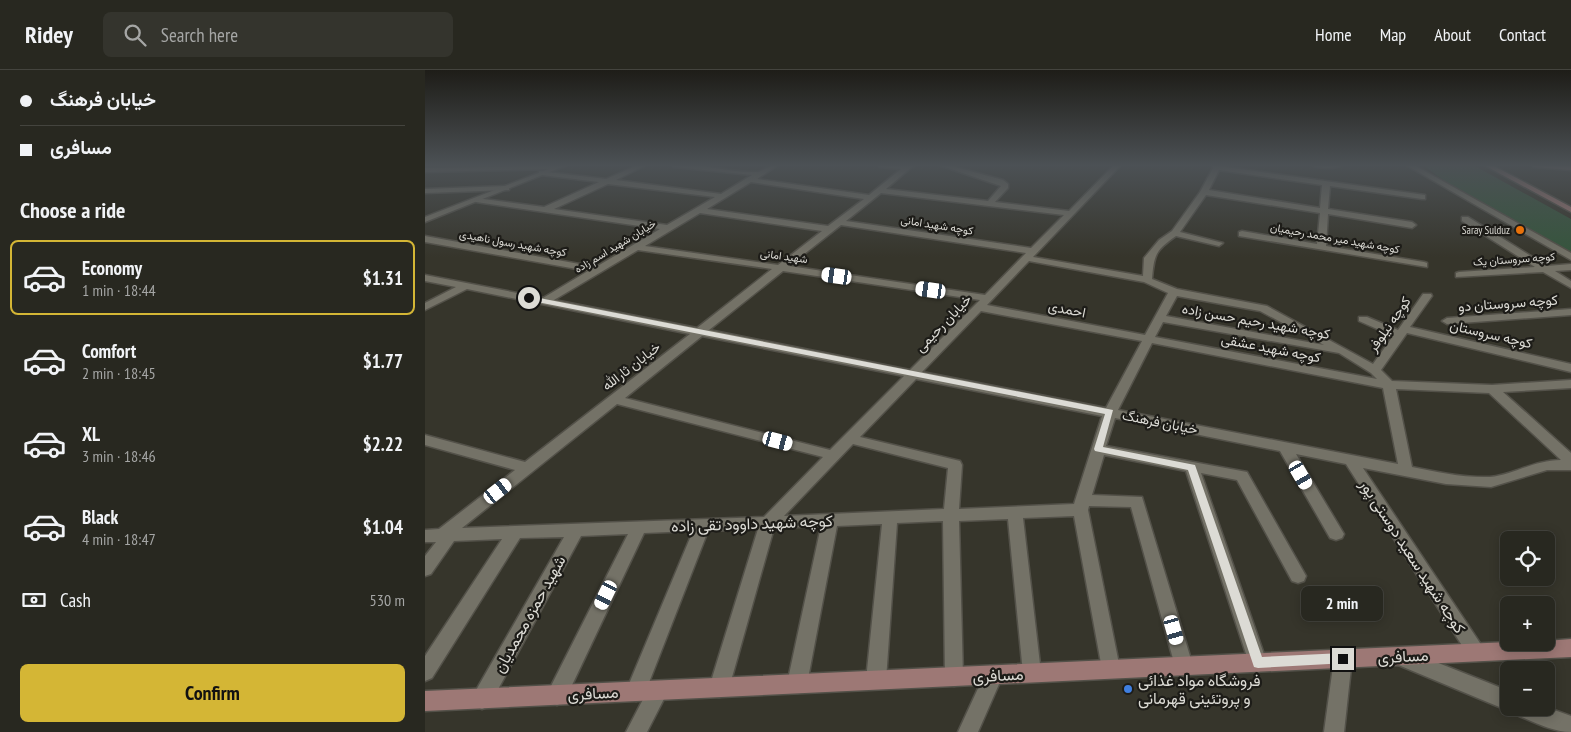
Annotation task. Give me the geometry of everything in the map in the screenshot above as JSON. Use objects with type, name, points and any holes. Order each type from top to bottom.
[{"type":"main road","points":[[1545,196],[1571,210]]},
{"type":"main road","points":[[1553,196],[1571,205]]},
{"type":"main road","name":"مسافری","points":[[425,701],[1571,648]]},
{"type":"street","points":[[425,220],[486,196]]},
{"type":"street","points":[[545,210],[575,196]]},
{"type":"street","name":"خیابان شهید اسم زاده","points":[[545,301],[723,196]]},
{"type":"street","name":"خیابان ثارالله","points":[[425,570],[439,536],[872,196]]},
{"type":"street","points":[[899,196],[991,203],[1069,213]]},
{"type":"street","points":[[991,203],[997,196]]},
{"type":"street","name":"خیابان رحیمی","points":[[768,522],[832,455],[915,374],[1086,196]]},
{"type":"street","points":[[1147,280],[1149,258],[1162,242],[1175,233],[1201,196]]},
{"type":"street","points":[[1227,196],[1412,225]]},
{"type":"street","points":[[1321,246],[1324,196]]},
{"type":"street","points":[[1414,196],[1422,197]]},
{"type":"street","points":[[1463,196],[1571,257]]},
{"type":"street","points":[[476,200],[668,228]]},
{"type":"street","name":"کوچه شهید امانی","points":[[698,210],[834,226],[1029,255],[1147,280],[1174,292],[1263,308],[1375,370],[1389,385]]},
{"type":"street","points":[[425,216],[435,216]]},
{"type":"street","points":[[1465,219],[1571,285]]},
{"type":"street","points":[[1175,233],[1219,243]]},
{"type":"street","name":"کوچه شهید میر محمد رحیمیان","points":[[1242,234],[1424,265]]},
{"type":"street","name":"کوچه شهید رسول ناهیدی","points":[[425,239],[597,270]]},
{"type":"street","name":"شهید امانی","points":[[637,247],[988,298]]},
{"type":"street","name":"کوچه سروستان یک","points":[[1459,275],[1571,267]]},
{"type":"street","name":"خیابان فرهنگ","points":[[425,278],[1446,479],[1491,482],[1547,465],[1571,463]]},
{"type":"street","points":[[425,307],[466,286]]},
{"type":"street","points":[[1111,669],[1081,505],[1110,412],[1174,292]]},
{"type":"street","name":"کوچه نیلوفر","points":[[1375,370],[1427,296]]},
{"type":"street","name":"احمدی","points":[[979,307],[1149,340]]},
{"type":"street","name":"کوچه سروستان دو","points":[[1447,321],[1571,312]]},
{"type":"street","name":"کوچه شهید رحیم حسن زاده","points":[[1160,318],[1347,353]]},
{"type":"street","name":"کوچه سروستان","points":[[1363,319],[1402,332],[1571,368]]},
{"type":"street","name":"کوچه شهید عشقی","points":[[1149,340],[1389,385],[1492,389],[1571,384]]},
{"type":"street","points":[[1389,385],[1406,470]]},
{"type":"street","name":"خیابان فرهنگ","points":[[1492,389],[1571,463]]},
{"type":"street","points":[[613,399],[832,455]]},
{"type":"street","points":[[850,439],[955,465],[951,515],[954,677]]},
{"type":"street","points":[[425,440],[527,468]]},
{"type":"street","points":[[1284,446],[1336,534]]},
{"type":"street","points":[[1098,449],[1241,476],[1245,479],[1298,576]]},
{"type":"street","name":"کوچه شهید سعید دوستی پور","points":[[1350,459],[1476,652]]},
{"type":"street","points":[[1192,467],[1258,663]]},
{"type":"street","name":"کوچه شهید داوود تقی زاده","points":[[439,536],[1015,513],[1081,505],[1137,502],[1185,666]]},
{"type":"street","points":[[1015,513],[1032,673]]},
{"type":"street","points":[[876,680],[890,518]]},
{"type":"street","points":[[797,684],[829,520]]},
{"type":"street","points":[[719,688],[768,522]]},
{"type":"street","points":[[636,691],[703,525]]},
{"type":"street","points":[[557,695],[639,528]]},
{"type":"street","name":"شهید حمزه محمدیان","points":[[482,698],[576,530]]},
{"type":"street","points":[[425,672],[515,533]]},
{"type":"street","points":[[1398,656],[1500,697]]},
{"type":"street","points":[[1334,732],[1343,659]]},
{"type":"street","points":[[967,732],[993,675]]},
{"type":"street","points":[[636,732],[658,691]]},
{"type":"street","points":[[1545,716],[1571,726]]},
{"type":"green space","points":[[1471,196],[1529,196],[1571,219],[1571,252]]},
{"type":"place","name":"Saray Sulduz","points":[[1520,230]]},
{"type":"place","name":"فروشگاه مواد غذائی و پروتئینی قهرمانی","points":[[1128,689]]},
{"type":"route","points":[[529,298],[1110,412],[1098,449],[1192,467],[1258,663],[1343,659]]}]
